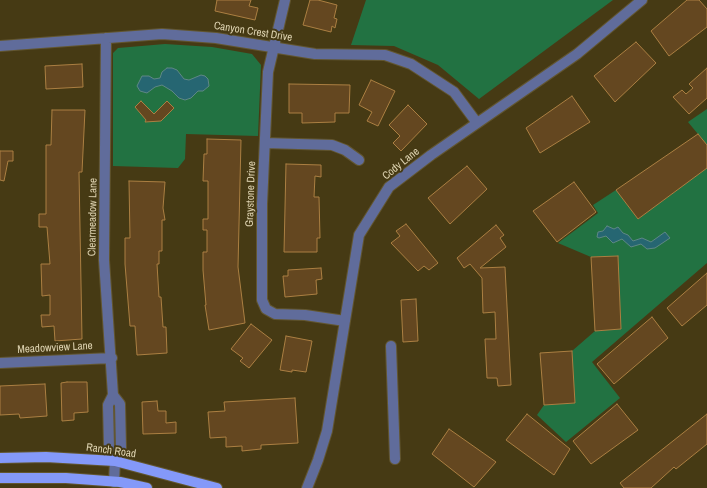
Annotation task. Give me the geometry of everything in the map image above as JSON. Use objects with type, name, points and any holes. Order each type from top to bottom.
[{"type":"main road","name":"Ranch Road","points":[[0,458],[46,456],[115,461],[217,488]]},
{"type":"main road","points":[[0,478],[66,478],[114,482],[147,488]]},
{"type":"street","name":"Graystone Drive","points":[[285,0],[268,72],[262,204],[262,300],[266,309],[275,314],[305,315],[345,321]]},
{"type":"street","name":"Cody Lane","points":[[307,488],[327,431],[359,235],[389,187],[477,123],[577,54],[642,0]]},
{"type":"street","name":"Canyon Crest Drive","points":[[0,46],[38,45],[162,34],[216,38],[315,54],[385,55],[411,64],[454,92],[477,123]]},
{"type":"street","name":"Clearmeadow Lane","points":[[106,38],[104,260],[112,358],[113,395],[108,406],[108,412],[109,447],[115,461],[114,482]]},
{"type":"street","points":[[265,143],[332,145],[345,150],[359,160]]},
{"type":"street","points":[[391,346],[395,459]]},
{"type":"street","name":"Meadowview Lane","points":[[0,363],[112,358]]},
{"type":"green space","points":[[366,0],[613,0],[479,99],[438,65],[394,46],[351,45]]},
{"type":"green space","points":[[165,44],[212,47],[252,54],[261,65],[258,136],[186,134],[185,159],[178,168],[113,166],[113,53],[118,48]]},
{"type":"green space","points":[[707,109],[707,145],[688,122]]},
{"type":"green space","points":[[707,168],[707,263],[592,362],[620,398],[566,442],[537,415],[544,405],[575,403],[572,351],[595,331],[621,328],[618,256],[591,257],[558,243],[598,213],[593,205],[616,190],[638,219]]},
{"type":"water","points":[[167,68],[177,70],[184,79],[189,80],[201,75],[205,76],[208,79],[209,86],[203,91],[198,91],[191,98],[185,100],[179,98],[172,91],[162,85],[155,87],[147,93],[140,91],[137,86],[142,76],[149,76],[154,79],[160,78],[162,72]]},
{"type":"water","points":[[607,226],[614,229],[618,227],[633,241],[642,238],[651,242],[665,232],[670,238],[655,248],[647,249],[641,244],[631,247],[622,239],[613,243],[606,236],[599,238],[597,237],[598,232],[603,231]]},
{"type":"building","points":[[217,0],[251,0],[249,6],[258,8],[255,20],[215,11]]},
{"type":"building","points":[[310,0],[318,0],[337,5],[334,18],[337,19],[335,28],[332,26],[331,32],[303,25]]},
{"type":"building","points":[[687,0],[699,0],[707,9],[707,27],[669,56],[651,31]]},
{"type":"building","points":[[636,42],[656,63],[615,102],[594,76]]},
{"type":"building","points":[[82,64],[83,87],[46,89],[45,66]]},
{"type":"building","points":[[707,68],[707,98],[689,114],[673,97],[682,90],[686,94],[693,88],[689,84]]},
{"type":"building","points":[[371,80],[395,91],[378,126],[367,121],[372,112],[359,105]]},
{"type":"building","points":[[289,84],[350,85],[349,113],[335,113],[335,122],[302,123],[302,113],[289,113]]},
{"type":"building","points":[[572,96],[590,122],[540,153],[526,128]]},
{"type":"building","points":[[141,101],[154,114],[167,101],[174,108],[161,121],[145,122],[146,120],[135,107]]},
{"type":"building","points":[[408,105],[427,124],[401,151],[393,143],[400,136],[389,125]]},
{"type":"building","points":[[52,110],[85,110],[82,172],[79,172],[82,339],[55,341],[54,326],[42,327],[41,315],[50,315],[50,295],[42,296],[41,264],[50,264],[47,227],[39,227],[39,214],[46,214],[46,145],[51,145]]},
{"type":"building","points":[[698,134],[707,145],[707,168],[638,219],[616,190]]},
{"type":"building","points":[[207,139],[241,140],[238,267],[245,323],[209,330],[205,305],[203,270],[203,252],[207,252],[207,230],[203,230],[203,219],[208,219],[208,181],[203,181],[204,154],[207,154]]},
{"type":"building","points":[[0,151],[13,151],[13,161],[8,161],[4,181],[0,180]]},
{"type":"building","points":[[286,164],[321,165],[321,177],[315,176],[314,197],[319,197],[320,238],[317,238],[317,252],[284,252]]},
{"type":"building","points":[[467,166],[487,189],[450,224],[428,198]]},
{"type":"building","points":[[129,181],[165,182],[163,208],[165,220],[162,220],[162,251],[159,251],[159,264],[157,264],[163,327],[166,327],[167,353],[137,355],[135,326],[130,326],[125,264],[125,238],[130,238]]},
{"type":"building","points":[[574,182],[596,212],[557,242],[533,211]]},
{"type":"building","points":[[406,224],[438,263],[429,270],[424,266],[418,271],[391,243],[400,236],[396,231]]},
{"type":"building","points":[[496,225],[504,235],[500,238],[506,247],[480,268],[505,267],[511,385],[498,386],[497,378],[487,378],[485,339],[496,339],[495,312],[483,313],[482,278],[470,264],[464,268],[457,258]]},
{"type":"building","points":[[618,256],[621,329],[595,331],[591,257]]},
{"type":"building","points":[[321,268],[322,279],[316,280],[317,294],[285,297],[283,276],[288,276],[288,270]]},
{"type":"building","points":[[707,273],[707,305],[682,326],[667,308]]},
{"type":"building","points":[[416,299],[418,341],[403,342],[401,300]]},
{"type":"building","points":[[652,317],[668,338],[614,384],[597,364]]},
{"type":"building","points":[[251,324],[272,340],[249,368],[240,361],[243,358],[231,349]]},
{"type":"building","points":[[286,336],[312,341],[306,372],[280,370]]},
{"type":"building","points":[[572,351],[575,403],[544,405],[540,353]]},
{"type":"building","points":[[87,382],[88,412],[74,413],[74,420],[62,421],[61,383]]},
{"type":"building","points":[[45,384],[47,416],[20,418],[19,414],[0,415],[0,386]]},
{"type":"building","points":[[295,398],[298,443],[261,445],[261,449],[242,451],[242,446],[226,447],[226,437],[210,438],[208,412],[225,411],[224,402]]},
{"type":"building","points":[[157,401],[158,411],[166,411],[166,423],[176,422],[176,433],[143,434],[142,402]]},
{"type":"building","points":[[617,404],[638,430],[591,464],[573,441]]},
{"type":"building","points":[[527,414],[570,449],[554,475],[506,440]]},
{"type":"building","points":[[707,414],[707,444],[676,469],[674,467],[651,488],[624,488],[620,483]]},
{"type":"building","points":[[449,429],[496,462],[474,487],[432,454]]}]
